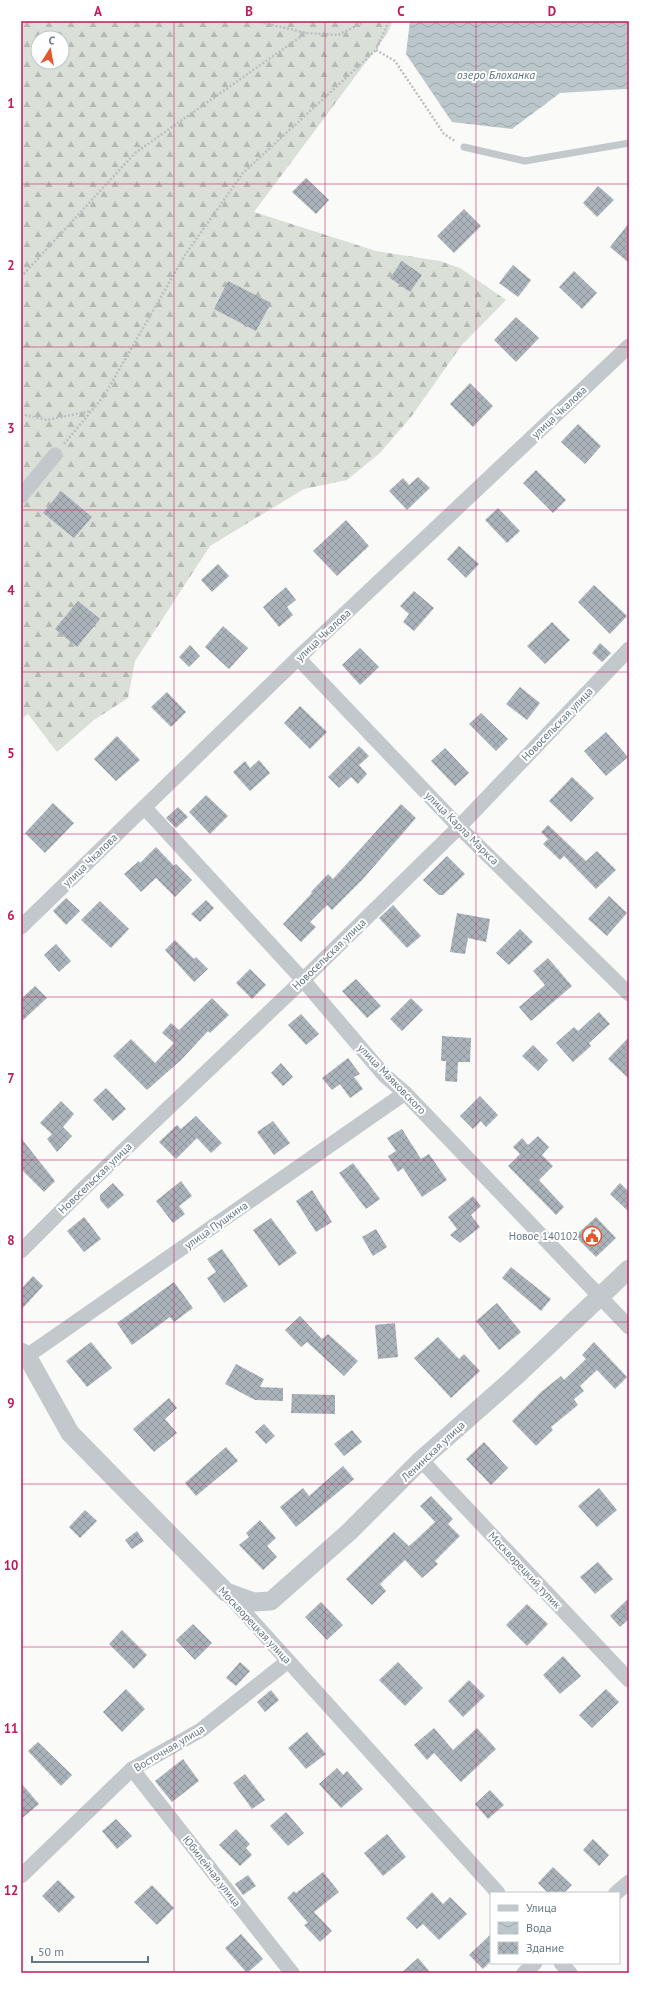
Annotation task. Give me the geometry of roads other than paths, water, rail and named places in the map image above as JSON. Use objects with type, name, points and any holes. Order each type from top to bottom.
[{"type":"street","name":"улица Чкалова","points":[[21,927],[298,658],[629,346]]},
{"type":"street","points":[[21,496],[54,455]]},
{"type":"street","name":"Новосельская улица","points":[[21,1251],[81,1191],[303,980],[459,827],[629,649]]},
{"type":"street","name":"улица Карла Маркса","points":[[298,658],[459,827],[629,994]]},
{"type":"street","name":"улица Маяковского","points":[[145,808],[303,980],[384,1075],[405,1093],[601,1296],[629,1327]]},
{"type":"street","name":"улица Пушкина","points":[[24,1354],[405,1093]]},
{"type":"street","name":"Ленинская улица","points":[[226,1592],[254,1602],[271,1600],[349,1532],[421,1460],[516,1376],[629,1269]]},
{"type":"street","name":"Москворецкая улица","points":[[24,1354],[70,1433],[226,1592],[497,1892]]},
{"type":"street","name":"Москворецкий тупик","points":[[421,1460],[629,1680]]},
{"type":"street","name":"Восточная улица","points":[[21,1876],[132,1769],[201,1730],[288,1661]]},
{"type":"street","name":"Юбилейная улица","points":[[132,1769],[292,1973]]},
{"type":"street","points":[[617,1892],[629,1882]]},
{"type":"street","points":[[524,1973],[534,1964]]},
{"type":"street","points":[[562,1964],[570,1973]]},
{"type":"lane","points":[[464,147],[525,161],[629,143]]},
{"type":"water","name":"озеро Блоханка","points":[[410,21],[629,21],[629,90],[560,93],[512,129],[452,122],[406,54]]},
{"type":"place","name":"Новое 140102","points":[[592,1236]]}]
